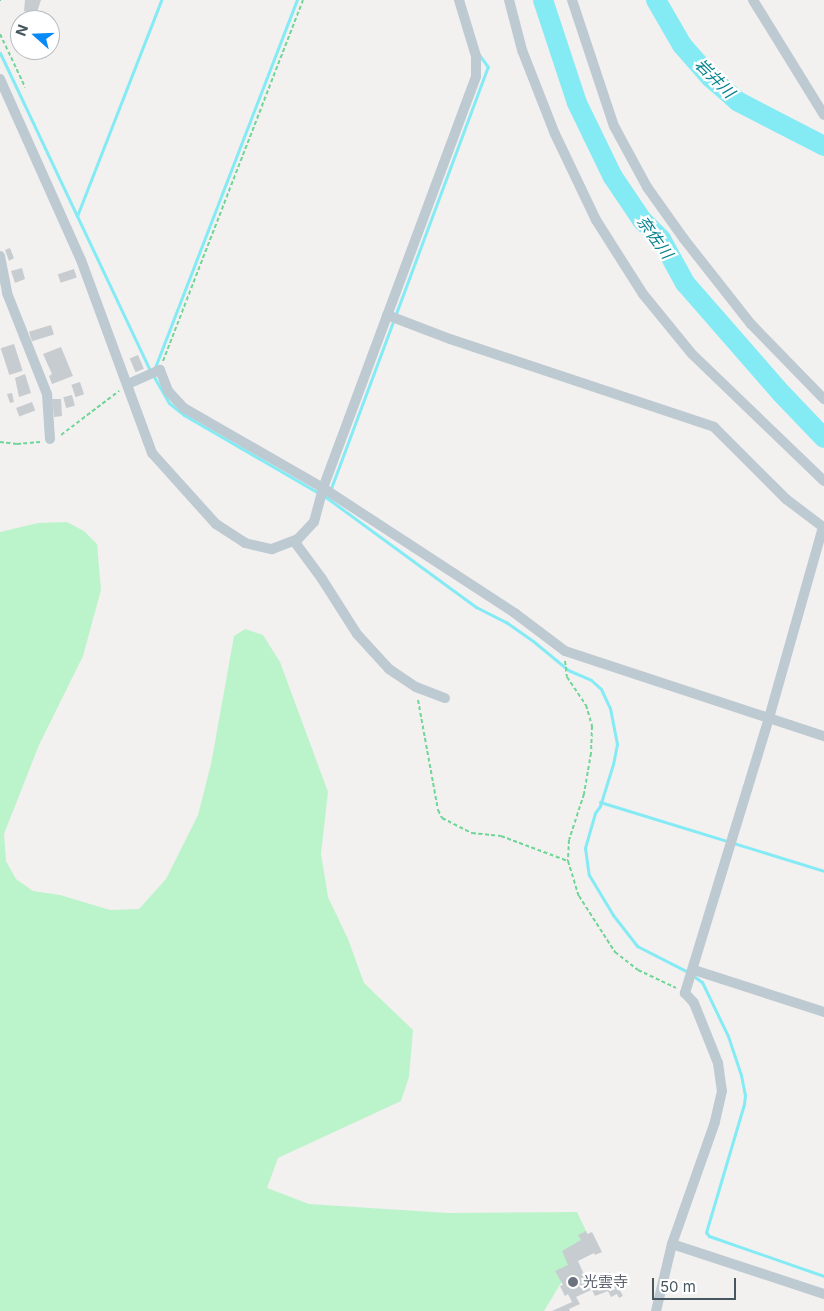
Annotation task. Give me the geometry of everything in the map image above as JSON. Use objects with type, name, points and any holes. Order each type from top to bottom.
[{"type":"street","points":[[0,79],[81,260],[152,453],[216,524],[245,543],[272,549],[294,541],[314,522],[323,488],[476,76],[476,56],[459,0]]},
{"type":"street","points":[[509,0],[522,50],[555,134],[596,220],[642,294],[692,354],[824,481]]},
{"type":"street","points":[[572,0],[614,126],[647,187],[684,239],[746,318],[824,399]]},
{"type":"street","points":[[753,0],[824,115]]},
{"type":"street","points":[[0,256],[6,293],[47,394],[50,439]]},
{"type":"street","points":[[387,315],[714,427],[786,500],[823,527],[769,718],[694,970],[685,993],[694,1003],[718,1062],[722,1090],[715,1122],[672,1244],[656,1311]]},
{"type":"street","points":[[128,384],[160,370],[168,391],[184,408],[323,488],[516,614],[565,651],[824,736]]},
{"type":"street","points":[[294,541],[322,579],[357,634],[389,669],[416,687],[445,698]]},
{"type":"street","points":[[694,970],[824,1012]]},
{"type":"street","points":[[672,1244],[824,1294]]},
{"type":"path","points":[[160,370],[303,0]]},
{"type":"path","points":[[0,34],[25,87]]},
{"type":"path","points":[[0,442],[17,444],[41,442],[60,435],[128,384]]},
{"type":"path","points":[[565,651],[564,669],[567,677],[586,705],[592,726],[591,753],[584,794],[569,840],[568,861],[579,896],[615,952],[638,970],[685,993]]},
{"type":"path","points":[[416,687],[438,810],[442,818],[472,833],[501,836],[568,861]]},
{"type":"green space","points":[[67,522],[84,531],[97,544],[101,590],[83,656],[39,745],[4,834],[6,861],[16,879],[33,891],[60,895],[110,910],[139,909],[166,879],[198,815],[211,764],[234,636],[245,629],[263,635],[280,662],[328,792],[321,854],[328,897],[348,939],[364,983],[413,1030],[409,1077],[401,1101],[278,1158],[267,1188],[309,1204],[448,1213],[577,1212],[589,1237],[544,1311],[0,1311],[0,532],[38,523]]},
{"type":"building","points":[[25,0],[41,0],[38,10],[24,10]]},
{"type":"building","points":[[10,248],[14,258],[9,261],[5,250]]},
{"type":"building","points":[[22,268],[25,279],[15,283],[11,271]]},
{"type":"building","points":[[74,269],[77,278],[61,283],[58,274]]},
{"type":"building","points":[[51,325],[54,335],[32,341],[29,332]]},
{"type":"building","points":[[14,344],[23,371],[9,375],[1,348]]},
{"type":"building","points":[[61,347],[73,376],[52,384],[49,376],[52,374],[43,354]]},
{"type":"building","points":[[138,355],[144,369],[136,372],[130,359]]},
{"type":"building","points":[[25,374],[31,393],[19,397],[15,378]]},
{"type":"building","points":[[80,382],[84,394],[75,397],[71,385]]},
{"type":"building","points":[[12,393],[14,402],[10,403],[7,394]]},
{"type":"building","points":[[72,395],[75,406],[66,408],[63,397]]},
{"type":"building","points":[[52,399],[61,399],[62,416],[54,417]]},
{"type":"building","points":[[32,402],[35,410],[19,416],[16,408]]},
{"type":"building","points":[[586,1231],[587,1234],[592,1232],[602,1252],[595,1255],[594,1253],[578,1261],[591,1290],[576,1297],[580,1304],[569,1309],[570,1311],[552,1311],[572,1302],[568,1294],[565,1296],[560,1286],[563,1285],[555,1271],[568,1265],[562,1251],[581,1240],[578,1235]]},
{"type":"building","points":[[610,1272],[623,1296],[619,1298],[617,1294],[611,1297],[608,1291],[595,1296],[590,1286],[597,1282],[596,1279]]},
{"type":"waterway","points":[[77,216],[161,0]]},
{"type":"waterway","points":[[154,370],[297,0]]},
{"type":"waterway","name":"奈佐川","points":[[543,0],[577,103],[613,177],[642,220],[661,239],[685,283],[782,394],[824,438]]},
{"type":"waterway","name":"岩井川","points":[[656,0],[682,45],[711,78],[737,101],[824,146]]},
{"type":"waterway","points":[[0,53],[150,370],[169,403],[184,415],[327,498],[476,607],[506,622],[533,641],[568,670],[591,680],[601,689],[610,708],[617,744],[613,764],[600,806],[595,813],[585,848],[589,875],[613,915],[637,946],[688,972],[702,982],[728,1036],[741,1075],[745,1095],[744,1104],[706,1232],[709,1236],[824,1276]]},
{"type":"waterway","points":[[330,491],[488,67],[480,56]]},
{"type":"waterway","points":[[600,802],[824,871]]},
{"type":"place","name":"光雲寺","points":[[573,1282]]}]
